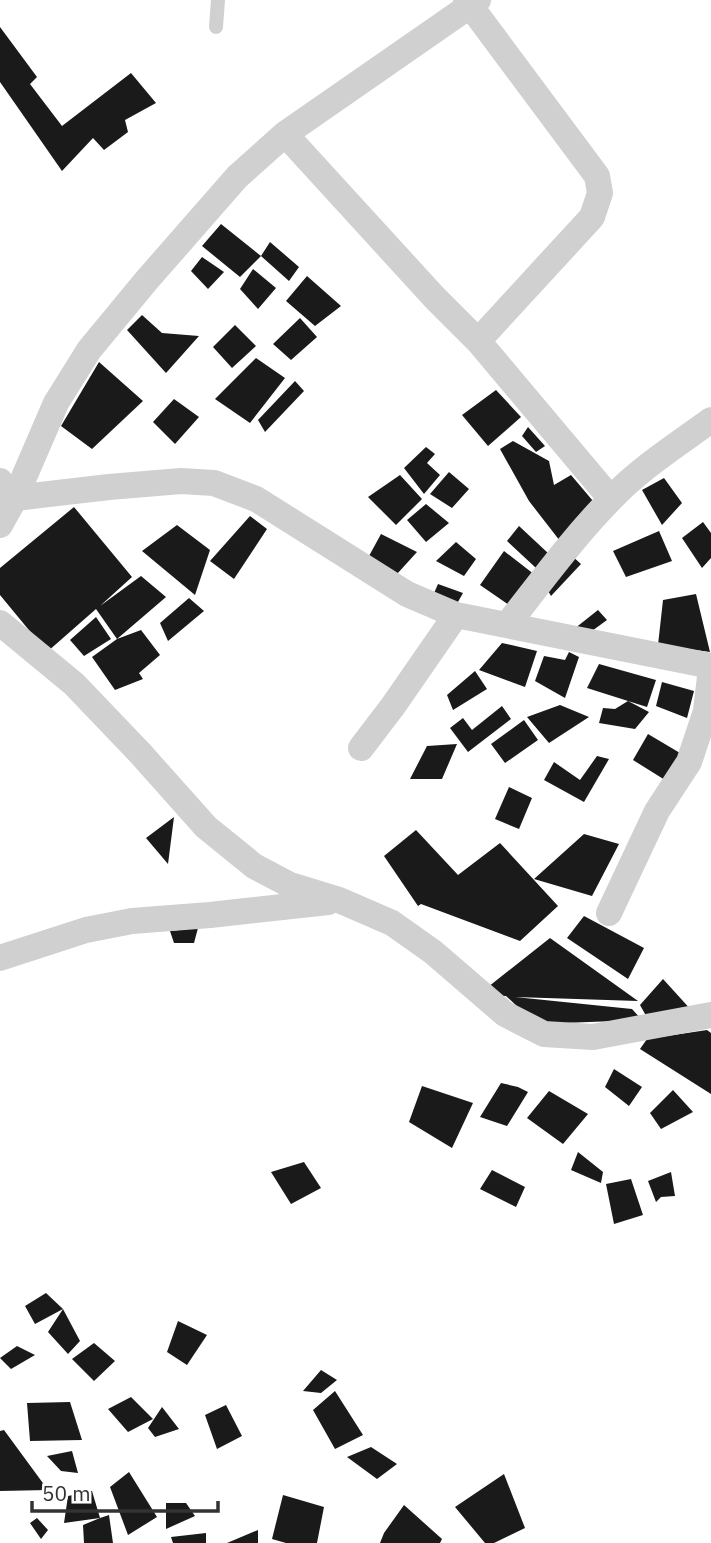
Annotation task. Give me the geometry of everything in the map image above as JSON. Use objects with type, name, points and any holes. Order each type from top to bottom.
[{"type":"street","points":[[0,525],[8,489],[89,350],[237,177],[285,134],[471,2],[597,176],[600,193],[592,217],[478,341]]},
{"type":"street","points":[[285,134],[434,297],[478,341],[611,499]]},
{"type":"street","points":[[507,625],[552,567],[611,499],[643,470],[711,420]]},
{"type":"street","points":[[8,489],[109,487],[181,481],[214,483],[256,499],[407,594],[456,615],[711,667],[706,710],[689,762],[657,811],[609,913]]},
{"type":"street","points":[[361,748],[456,615]]},
{"type":"street","points":[[0,623],[74,684],[206,827],[244,859],[290,885],[339,900],[392,923],[433,952],[505,1014],[544,1034],[593,1037],[711,1015]]},
{"type":"street","points":[[0,958],[86,930],[132,921],[339,900]]},
{"type":"lane","points":[[216,27],[218,0]]},
{"type":"building","points":[[0,27],[37,77],[30,84],[62,126],[131,73],[156,103],[125,120],[128,132],[104,150],[93,138],[62,171],[0,82]]},
{"type":"building","points":[[221,224],[261,256],[240,277],[202,246]]},
{"type":"building","points":[[270,242],[299,267],[289,281],[261,256]]},
{"type":"building","points":[[202,257],[224,272],[208,289],[191,271]]},
{"type":"building","points":[[253,269],[276,288],[258,309],[240,289]]},
{"type":"building","points":[[307,276],[341,306],[315,326],[286,301]]},
{"type":"building","points":[[142,315],[162,333],[199,336],[166,373],[127,330]]},
{"type":"building","points":[[300,318],[317,337],[291,360],[273,344]]},
{"type":"building","points":[[235,325],[256,346],[232,368],[213,347]]},
{"type":"building","points":[[256,358],[285,378],[250,423],[215,399]]},
{"type":"building","points":[[99,362],[143,401],[92,449],[61,426]]},
{"type":"building","points":[[295,381],[304,391],[265,432],[258,420]]},
{"type":"building","points":[[496,390],[521,417],[488,446],[462,415]]},
{"type":"building","points":[[174,399],[199,417],[175,444],[153,422]]},
{"type":"building","points":[[528,427],[545,446],[536,452],[522,436]]},
{"type":"building","points":[[513,441],[549,461],[554,485],[571,475],[593,501],[560,541],[529,501],[500,449]]},
{"type":"building","points":[[426,447],[435,454],[427,463],[440,475],[424,494],[404,468]]},
{"type":"building","points":[[449,472],[469,489],[452,508],[430,494]]},
{"type":"building","points":[[400,475],[422,499],[396,525],[368,497]]},
{"type":"building","points":[[664,478],[682,503],[662,525],[642,490]]},
{"type":"building","points":[[426,504],[449,523],[426,542],[407,520]]},
{"type":"building","points":[[74,507],[132,577],[100,606],[141,576],[166,597],[117,639],[96,609],[47,652],[0,595],[0,568]]},
{"type":"building","points":[[250,516],[267,529],[234,579],[210,561]]},
{"type":"building","points":[[703,522],[711,533],[711,558],[702,568],[682,538]]},
{"type":"building","points":[[177,525],[210,550],[195,595],[142,551]]},
{"type":"building","points":[[519,526],[549,554],[536,568],[507,541]]},
{"type":"building","points":[[659,531],[672,561],[626,577],[613,551]]},
{"type":"building","points":[[381,534],[417,552],[397,574],[369,556]]},
{"type":"building","points":[[456,542],[476,559],[464,576],[436,561]]},
{"type":"building","points":[[504,551],[535,575],[509,605],[480,585]]},
{"type":"building","points":[[571,555],[581,564],[551,596],[544,584]]},
{"type":"building","points":[[438,584],[463,593],[454,609],[431,600]]},
{"type":"building","points":[[696,594],[710,652],[658,645],[663,600]]},
{"type":"building","points":[[189,598],[204,611],[168,641],[160,623]]},
{"type":"building","points":[[598,610],[607,620],[585,636],[569,633]]},
{"type":"building","points":[[96,617],[111,639],[84,656],[70,640]]},
{"type":"building","points":[[141,630],[160,655],[139,673],[143,679],[115,690],[92,657],[117,639]]},
{"type":"building","points":[[502,643],[537,651],[525,687],[479,670]]},
{"type":"building","points":[[569,652],[579,657],[565,698],[535,681],[544,656],[565,660]]},
{"type":"building","points":[[599,664],[656,680],[647,707],[587,688]]},
{"type":"building","points":[[475,671],[487,689],[453,710],[447,695]]},
{"type":"building","points":[[662,682],[694,691],[687,718],[656,706]]},
{"type":"building","points":[[628,701],[649,712],[635,729],[599,723],[603,708],[615,709]]},
{"type":"building","points":[[560,705],[589,717],[549,743],[527,717]]},
{"type":"building","points":[[502,706],[511,719],[468,752],[450,728],[463,718],[472,730]]},
{"type":"building","points":[[524,720],[538,740],[505,763],[491,744]]},
{"type":"building","points":[[648,734],[680,753],[665,780],[633,760]]},
{"type":"building","points":[[457,744],[442,779],[410,779],[427,746]]},
{"type":"building","points":[[597,756],[609,759],[584,802],[544,780],[554,762],[580,780]]},
{"type":"building","points":[[509,787],[532,798],[519,829],[495,819]]},
{"type":"building","points":[[174,817],[168,864],[146,838]]},
{"type":"building","points":[[416,830],[458,875],[500,843],[558,906],[520,941],[421,904],[418,906],[384,856]]},
{"type":"building","points":[[584,834],[619,844],[592,896],[534,879]]},
{"type":"building","points":[[584,916],[644,948],[628,979],[567,938]]},
{"type":"building","points":[[198,928],[194,943],[174,943],[170,931]]},
{"type":"building","points":[[550,938],[638,1001],[515,997],[632,1009],[642,1020],[536,1024],[506,996],[483,995],[488,987]]},
{"type":"building","points":[[663,979],[693,1012],[649,1021],[640,1005]]},
{"type":"building","points":[[707,1030],[711,1033],[711,1094],[640,1049],[647,1039]]},
{"type":"building","points":[[614,1069],[642,1087],[629,1106],[605,1087]]},
{"type":"building","points":[[501,1083],[528,1092],[507,1126],[480,1117]]},
{"type":"building","points":[[422,1086],[473,1103],[452,1148],[409,1122]]},
{"type":"building","points":[[673,1090],[693,1112],[661,1129],[650,1113]]},
{"type":"building","points":[[549,1091],[588,1114],[563,1144],[527,1118]]},
{"type":"building","points":[[578,1152],[603,1172],[601,1183],[571,1170]]},
{"type":"building","points":[[304,1162],[321,1188],[291,1204],[271,1172]]},
{"type":"building","points":[[492,1170],[525,1187],[516,1207],[480,1189]]},
{"type":"building","points":[[671,1172],[675,1196],[661,1197],[656,1202],[648,1181]]},
{"type":"building","points":[[631,1179],[643,1215],[614,1224],[606,1184]]},
{"type":"building","points":[[46,1293],[63,1309],[35,1324],[25,1306]]},
{"type":"building","points":[[63,1309],[80,1341],[68,1354],[48,1332]]},
{"type":"building","points":[[178,1321],[207,1335],[187,1365],[167,1352]]},
{"type":"building","points":[[94,1343],[115,1361],[94,1381],[72,1359]]},
{"type":"building","points":[[17,1346],[35,1355],[11,1369],[0,1358]]},
{"type":"building","points":[[321,1370],[337,1380],[321,1393],[303,1391]]},
{"type":"building","points":[[335,1391],[363,1435],[335,1449],[313,1410]]},
{"type":"building","points":[[131,1397],[153,1419],[128,1432],[108,1409]]},
{"type":"building","points":[[70,1402],[82,1440],[30,1441],[27,1403]]},
{"type":"building","points":[[226,1405],[242,1436],[217,1449],[205,1415]]},
{"type":"building","points":[[162,1407],[179,1429],[155,1437],[148,1428]]},
{"type":"building","points":[[4,1430],[48,1490],[0,1491],[0,1431]]},
{"type":"building","points":[[371,1447],[397,1464],[377,1479],[347,1457]]},
{"type":"building","points":[[72,1451],[78,1473],[61,1471],[47,1456]]},
{"type":"building","points":[[129,1472],[157,1517],[128,1535],[110,1487]]},
{"type":"building","points":[[504,1474],[525,1528],[494,1543],[485,1543],[455,1507]]},
{"type":"building","points":[[92,1491],[100,1518],[64,1523],[68,1496]]},
{"type":"building","points":[[283,1495],[324,1507],[317,1543],[286,1543],[272,1539]]},
{"type":"building","points":[[166,1503],[186,1503],[195,1516],[166,1529]]},
{"type":"building","points":[[404,1505],[442,1539],[440,1543],[380,1543]]},
{"type":"building","points":[[109,1515],[113,1543],[84,1543],[83,1525]]},
{"type":"building","points":[[37,1518],[48,1530],[41,1539],[30,1523]]},
{"type":"building","points":[[258,1530],[258,1543],[227,1543]]},
{"type":"building","points":[[206,1533],[206,1543],[173,1543],[171,1537]]}]
